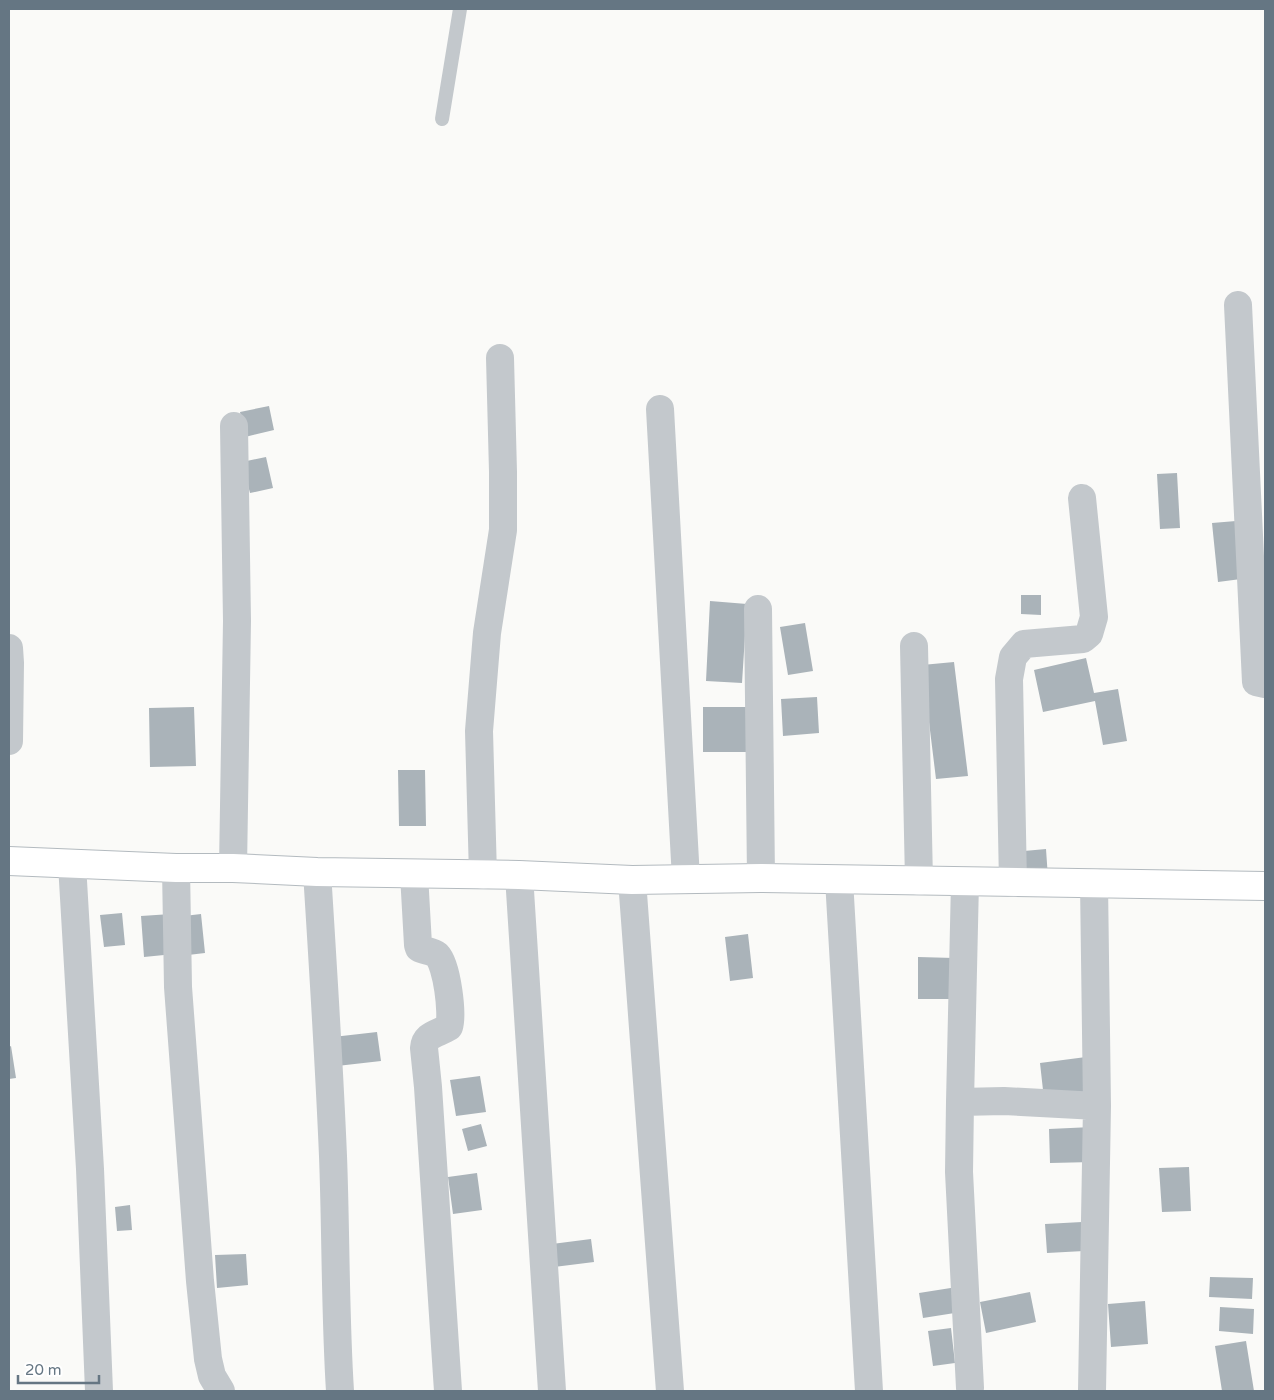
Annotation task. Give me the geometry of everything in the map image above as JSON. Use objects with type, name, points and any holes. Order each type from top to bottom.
[{"type":"main road","points":[[9,861],[176,868],[519,875],[632,880],[761,878],[1265,886]]},
{"type":"street","points":[[1238,306],[1256,682],[1265,684]]},
{"type":"street","points":[[483,875],[479,731],[487,633],[503,530],[500,358]]},
{"type":"street","points":[[660,409],[686,879]]},
{"type":"street","points":[[233,868],[236,621],[234,426]]},
{"type":"street","points":[[1014,883],[1009,679],[1013,657],[1024,644],[1082,639],[1089,634],[1094,617],[1082,498]]},
{"type":"street","points":[[758,609],[761,878]]},
{"type":"street","points":[[914,646],[919,880]]},
{"type":"street","points":[[9,648],[9,741]]},
{"type":"street","points":[[72,864],[89,1159],[99,1391]]},
{"type":"street","points":[[176,868],[178,987],[200,1281],[208,1359],[212,1376],[221,1391]]},
{"type":"street","points":[[317,872],[328,1037],[337,1352],[340,1391]]},
{"type":"street","points":[[414,874],[418,945],[423,950],[433,952],[441,960],[450,1006],[450,1024],[448,1027],[426,1038],[424,1043],[448,1391]]},
{"type":"street","points":[[519,875],[552,1391]]},
{"type":"street","points":[[632,880],[670,1391]]},
{"type":"street","points":[[839,880],[869,1391]]},
{"type":"street","points":[[965,882],[960,1172],[970,1388]]},
{"type":"street","points":[[1092,1391],[1097,1106],[1094,883]]},
{"type":"street","points":[[960,1102],[1004,1101],[1097,1106]]},
{"type":"lane","points":[[442,119],[460,9]]},
{"type":"building","points":[[269,406],[274,430],[245,437],[240,412]]},
{"type":"building","points":[[266,457],[273,488],[250,493],[242,462]]},
{"type":"building","points":[[1177,473],[1180,528],[1160,529],[1157,474]]},
{"type":"building","points":[[1236,521],[1241,579],[1218,582],[1212,523]]},
{"type":"building","points":[[1021,595],[1041,595],[1041,615],[1021,614]]},
{"type":"building","points":[[710,601],[747,604],[742,683],[706,681]]},
{"type":"building","points":[[805,623],[813,671],[788,675],[780,627]]},
{"type":"building","points":[[1086,658],[1094,693],[1118,689],[1127,741],[1103,745],[1095,701],[1043,712],[1034,670]]},
{"type":"building","points":[[954,662],[968,776],[936,779],[922,665]]},
{"type":"building","points":[[817,697],[819,733],[783,736],[781,699]]},
{"type":"building","points":[[194,707],[196,766],[150,767],[149,708]]},
{"type":"building","points":[[703,707],[746,707],[747,752],[703,752]]},
{"type":"building","points":[[398,770],[425,770],[426,826],[399,826]]},
{"type":"building","points":[[1046,849],[1048,878],[1026,880],[1024,851]]},
{"type":"building","points":[[122,913],[125,945],[104,947],[100,915]]},
{"type":"building","points":[[171,914],[174,954],[144,957],[141,916]]},
{"type":"building","points":[[201,914],[205,953],[188,955],[184,916]]},
{"type":"building","points":[[748,934],[753,978],[730,981],[725,937]]},
{"type":"building","points":[[918,957],[954,958],[953,999],[918,999]]},
{"type":"building","points":[[377,1032],[381,1061],[337,1066],[333,1037]]},
{"type":"building","points":[[11,1046],[16,1078],[9,1079],[9,1047]]},
{"type":"building","points":[[1086,1057],[1091,1094],[1044,1099],[1040,1063]]},
{"type":"building","points":[[480,1076],[486,1112],[456,1116],[450,1080]]},
{"type":"building","points":[[481,1124],[487,1146],[468,1151],[462,1129]]},
{"type":"building","points":[[1092,1127],[1093,1162],[1050,1163],[1049,1129]]},
{"type":"building","points":[[1189,1167],[1191,1211],[1162,1212],[1159,1168]]},
{"type":"building","points":[[477,1173],[482,1210],[453,1214],[448,1177]]},
{"type":"building","points":[[130,1205],[132,1230],[117,1231],[115,1207]]},
{"type":"building","points":[[1082,1222],[1084,1251],[1047,1253],[1045,1224]]},
{"type":"building","points":[[591,1239],[594,1262],[554,1267],[552,1244]]},
{"type":"building","points":[[246,1254],[248,1285],[217,1288],[215,1255]]},
{"type":"building","points":[[1210,1277],[1253,1278],[1252,1299],[1209,1297]]},
{"type":"building","points":[[957,1287],[961,1312],[923,1318],[919,1293]]},
{"type":"building","points":[[1030,1292],[1036,1322],[986,1333],[980,1302]]},
{"type":"building","points":[[1145,1301],[1148,1344],[1111,1347],[1108,1304]]},
{"type":"building","points":[[1220,1307],[1254,1309],[1253,1334],[1219,1331]]},
{"type":"building","points":[[951,1328],[955,1363],[933,1366],[928,1331]]},
{"type":"building","points":[[1246,1341],[1254,1391],[1222,1391],[1215,1346]]}]
